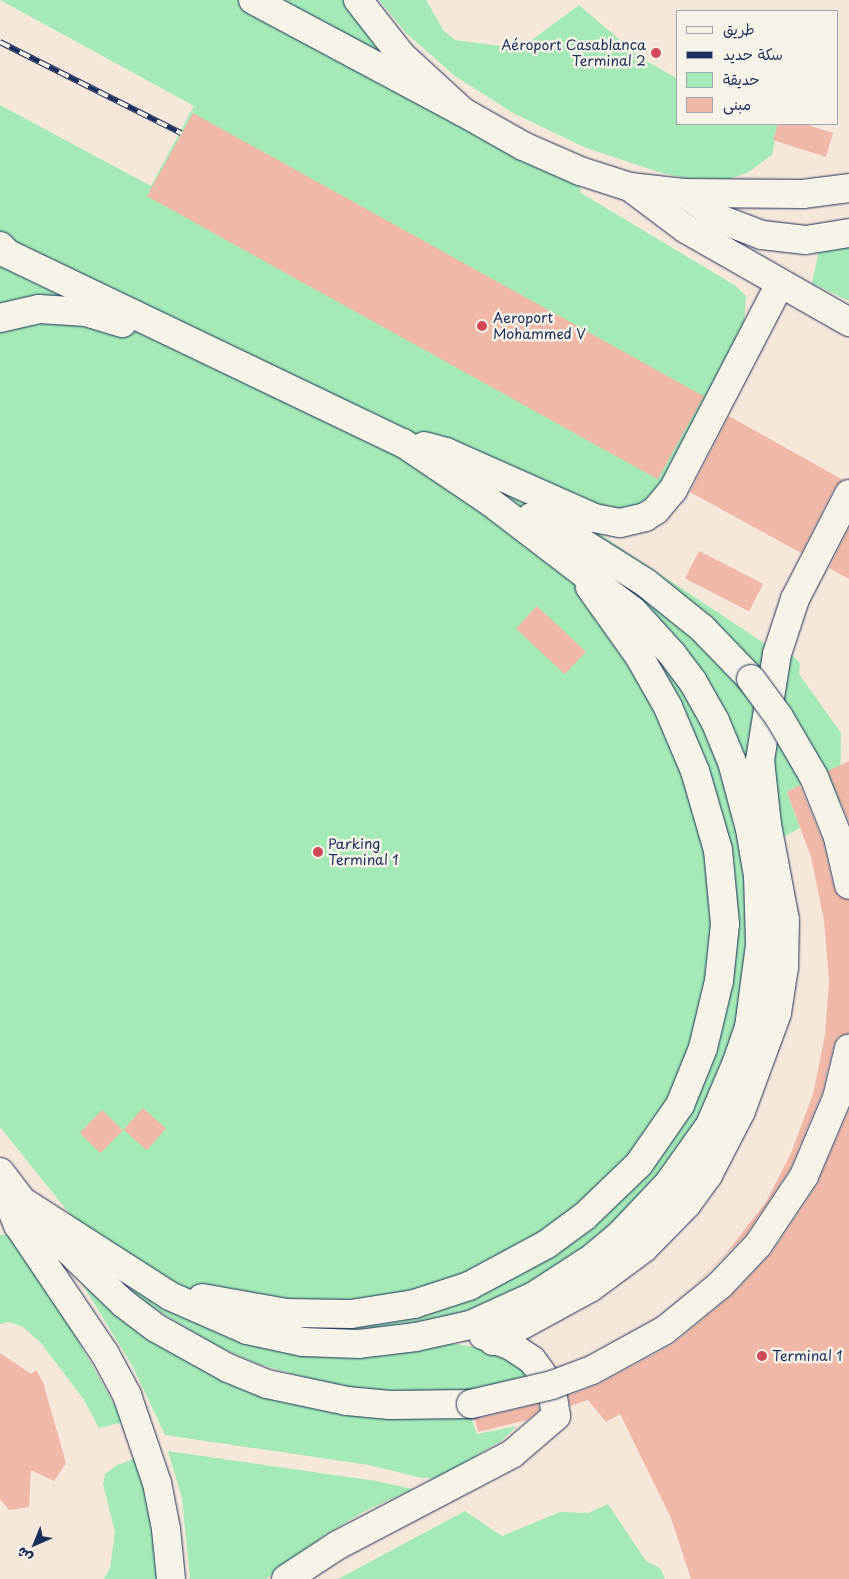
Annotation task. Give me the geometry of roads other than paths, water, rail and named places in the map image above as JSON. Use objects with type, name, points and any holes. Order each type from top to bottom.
[{"type":"street","points":[[253,0],[523,146],[580,171],[630,187],[684,193],[802,194],[849,188]]},
{"type":"street","points":[[358,0],[401,55],[463,112]]},
{"type":"street","points":[[630,187],[686,229],[849,322]]},
{"type":"street","points":[[684,193],[706,206],[755,221],[806,222],[849,217]]},
{"type":"street","points":[[684,193],[720,219],[762,235],[806,240],[849,234]]},
{"type":"street","points":[[3,250],[403,443],[489,501],[644,622],[693,682],[715,721],[758,827]]},
{"type":"street","points":[[403,443],[446,452],[594,518],[620,523],[645,517],[656,510],[673,490],[780,284]]},
{"type":"street","points":[[0,318],[39,309],[86,312],[144,330],[189,339]]},
{"type":"street","points":[[493,1341],[619,1269],[672,1222],[708,1175],[729,1137],[760,1031],[758,827],[760,760],[782,631],[800,588],[849,494]]},
{"type":"street","points":[[489,501],[555,528],[638,578],[702,628],[751,679],[780,716],[814,777],[838,837],[849,885]]},
{"type":"street","points":[[146,1280],[228,1305],[319,1315],[383,1310],[445,1295],[497,1273],[564,1232],[622,1182],[665,1130],[692,1076],[712,1012],[723,951],[722,878],[706,803],[684,742],[656,684],[630,641],[597,601],[587,577]]},
{"type":"street","points":[[19,1199],[146,1280],[221,1320],[303,1342],[388,1341],[470,1325],[502,1312],[565,1278],[621,1234],[646,1210],[670,1183],[710,1124],[726,1090],[760,1031]]},
{"type":"street","points":[[0,1172],[19,1199],[56,1240],[123,1303],[156,1328],[228,1368],[267,1384],[348,1401],[390,1405],[471,1404],[552,1385],[592,1370],[665,1330],[720,1285],[758,1245],[804,1176],[837,1098],[849,1048]]},
{"type":"street","points":[[0,1172],[18,1225],[105,1354],[127,1396],[158,1483],[166,1529],[171,1579]]},
{"type":"street","points":[[286,1579],[338,1545],[512,1454],[556,1416],[556,1402],[542,1372],[522,1352],[493,1341],[470,1325]]},
{"type":"railway","points":[[0,42],[181,133]]},
{"type":"place","name":"Aéroport Casablanca Terminal 2","points":[[656,53]]},
{"type":"place","name":"Aeroport Mohammed V","points":[[482,326]]},
{"type":"place","name":"Parking Terminal 1","points":[[318,852]]},
{"type":"place","name":"Terminal 1","points":[[762,1356]]}]
